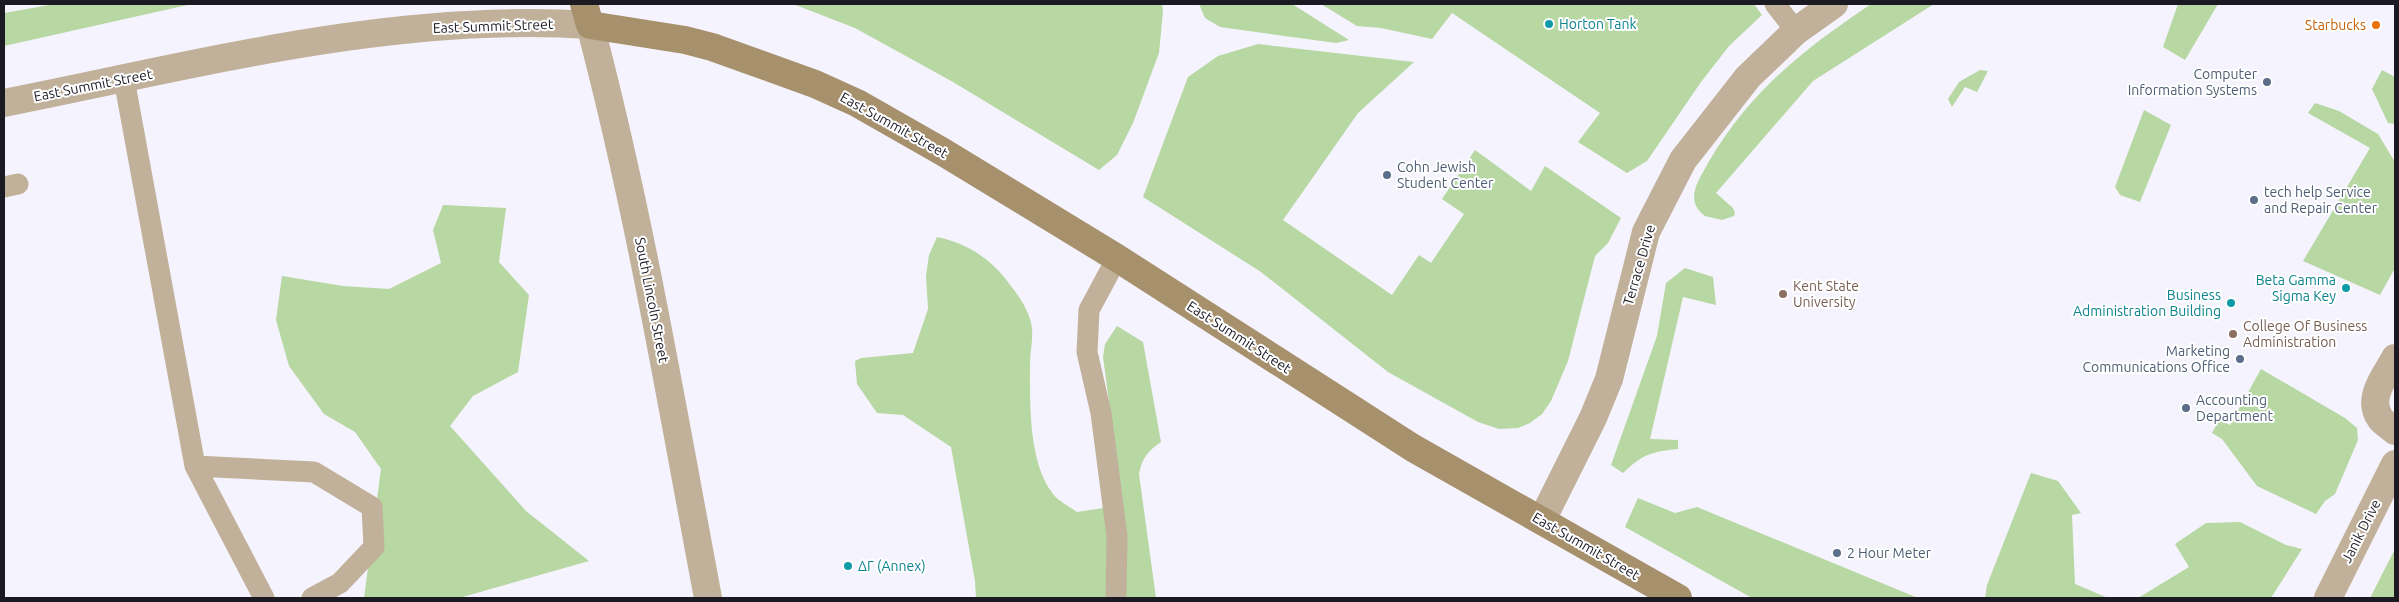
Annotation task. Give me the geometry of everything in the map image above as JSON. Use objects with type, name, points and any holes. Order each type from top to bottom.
[{"type":"main road","name":"East Summit Street","points":[[587,14],[694,42],[764,64],[857,103],[943,152],[1116,258],[1413,448],[1678,598]]},
{"type":"street","name":"Terrace Drive","points":[[1542,520],[1593,418],[1609,379],[1646,232],[1658,204],[1683,160],[1729,97],[1761,63],[1796,31],[1834,4]]},
{"type":"street","name":"East Summit Street","points":[[4,103],[297,46],[378,33],[483,24],[549,22],[587,14]]},
{"type":"street","name":"South Lincoln Street","points":[[587,14],[618,129],[679,434],[708,598]]},
{"type":"street","points":[[2395,358],[2376,394],[2375,406],[2380,418],[2395,431]]},
{"type":"street","name":"Janik Drive","points":[[2328,598],[2395,464]]},
{"type":"lane","points":[[1775,4],[1796,31]]},
{"type":"lane","points":[[124,79],[195,466],[264,598]]},
{"type":"lane","points":[[1116,258],[1089,310],[1087,352],[1101,413],[1117,536],[1116,598]]},
{"type":"lane","points":[[195,466],[314,472],[372,507],[374,548],[340,583],[312,598]]},
{"type":"green space","points":[[55,4],[192,4],[4,46],[4,13]]},
{"type":"green space","points":[[793,4],[1162,4],[1163,11],[1159,53],[1133,123],[1117,155],[1099,170],[953,82],[855,28]]},
{"type":"green space","points":[[1199,4],[1292,4],[1349,40],[1336,43],[1220,27],[1205,18]]},
{"type":"green space","points":[[1321,4],[1754,4],[1762,15],[1729,46],[1701,82],[1647,161],[1627,173],[1578,142],[1600,113],[1452,13],[1432,39],[1381,28],[1357,26]]},
{"type":"green space","points":[[1871,4],[1934,4],[1813,81],[1716,193],[1733,208],[1734,216],[1722,220],[1705,216],[1695,204],[1694,197],[1697,184],[1724,137],[1742,114],[1760,93],[1801,56]]},
{"type":"green space","points":[[2178,4],[2218,4],[2185,60],[2163,47]]},
{"type":"green space","points":[[1258,44],[1414,62],[1358,113],[1283,220],[1392,295],[1419,255],[1431,263],[1464,214],[1442,199],[1475,150],[1531,191],[1545,166],[1621,218],[1608,243],[1595,256],[1568,361],[1551,401],[1542,414],[1530,423],[1518,428],[1499,429],[1478,422],[1388,372],[1261,272],[1143,197],[1188,77],[1218,56]]},
{"type":"green space","points":[[1980,70],[1988,71],[1977,92],[1965,87],[1952,107],[1948,99],[1959,82]]},
{"type":"green space","points":[[2382,70],[2395,77],[2395,124],[2388,123],[2372,89]]},
{"type":"green space","points":[[2315,103],[2339,111],[2378,134],[2395,162],[2395,268],[2380,295],[2303,261],[2370,148],[2308,113]]},
{"type":"green space","points":[[2144,110],[2171,125],[2140,202],[2120,195],[2115,187]]},
{"type":"green space","points":[[443,205],[506,208],[499,262],[529,295],[518,372],[473,396],[450,426],[526,511],[589,561],[459,598],[364,598],[381,469],[355,432],[324,414],[289,366],[276,320],[282,276],[343,286],[389,289],[441,263],[433,230]]},
{"type":"green space","points":[[937,237],[956,242],[982,256],[1004,277],[1025,308],[1032,330],[1030,364],[1031,413],[1032,431],[1039,466],[1045,481],[1055,497],[1077,512],[1123,505],[1103,357],[1105,344],[1117,326],[1143,342],[1161,442],[1146,455],[1139,474],[1156,598],[976,598],[975,581],[951,447],[903,415],[877,413],[857,384],[855,361],[861,358],[913,353],[928,309],[926,276],[929,255]]},
{"type":"green space","points":[[1685,268],[1713,277],[1716,305],[1683,297],[1650,439],[1678,440],[1678,449],[1648,455],[1623,473],[1611,465],[1657,336],[1666,283]]},
{"type":"green space","points":[[2261,369],[2345,418],[2357,428],[2358,440],[2335,494],[2325,501],[2316,514],[2257,486],[2222,439],[2212,433],[2219,420],[2230,425]]},
{"type":"green space","points":[[2031,473],[2058,481],[2081,513],[2072,515],[2075,584],[2108,598],[1985,598],[1987,585]]},
{"type":"green space","points":[[1638,498],[1675,513],[1697,507],[1918,598],[1752,598],[1625,527]]},
{"type":"green space","points":[[2240,522],[2286,545],[2302,549],[2271,598],[2138,598],[2189,567],[2175,544],[2206,523]]},
{"type":"green space","points":[[2395,549],[2395,598],[2370,598]]},
{"type":"place","name":"Horton Tank","points":[[1549,24]]},
{"type":"place","name":"Starbucks","points":[[2376,25]]},
{"type":"place","name":"Computer Information Systems","points":[[2267,82]]},
{"type":"place","name":"Cohn Jewish Student Center","points":[[1387,175]]},
{"type":"place","name":"tech help Service and Repair Center","points":[[2254,200]]},
{"type":"place","name":"Beta Gamma Sigma Key","points":[[2346,288]]},
{"type":"place","name":"Kent State University","points":[[1783,294]]},
{"type":"place","name":"Business Administration Building","points":[[2231,303]]},
{"type":"place","name":"College Of Business Administration","points":[[2233,334]]},
{"type":"place","name":"Marketing Communications Office","points":[[2240,359]]},
{"type":"place","name":"Accounting Department","points":[[2186,408]]},
{"type":"place","name":"2 Hour Meter","points":[[1837,553]]},
{"type":"place","name":"ΔΓ (Annex)","points":[[848,566]]}]
